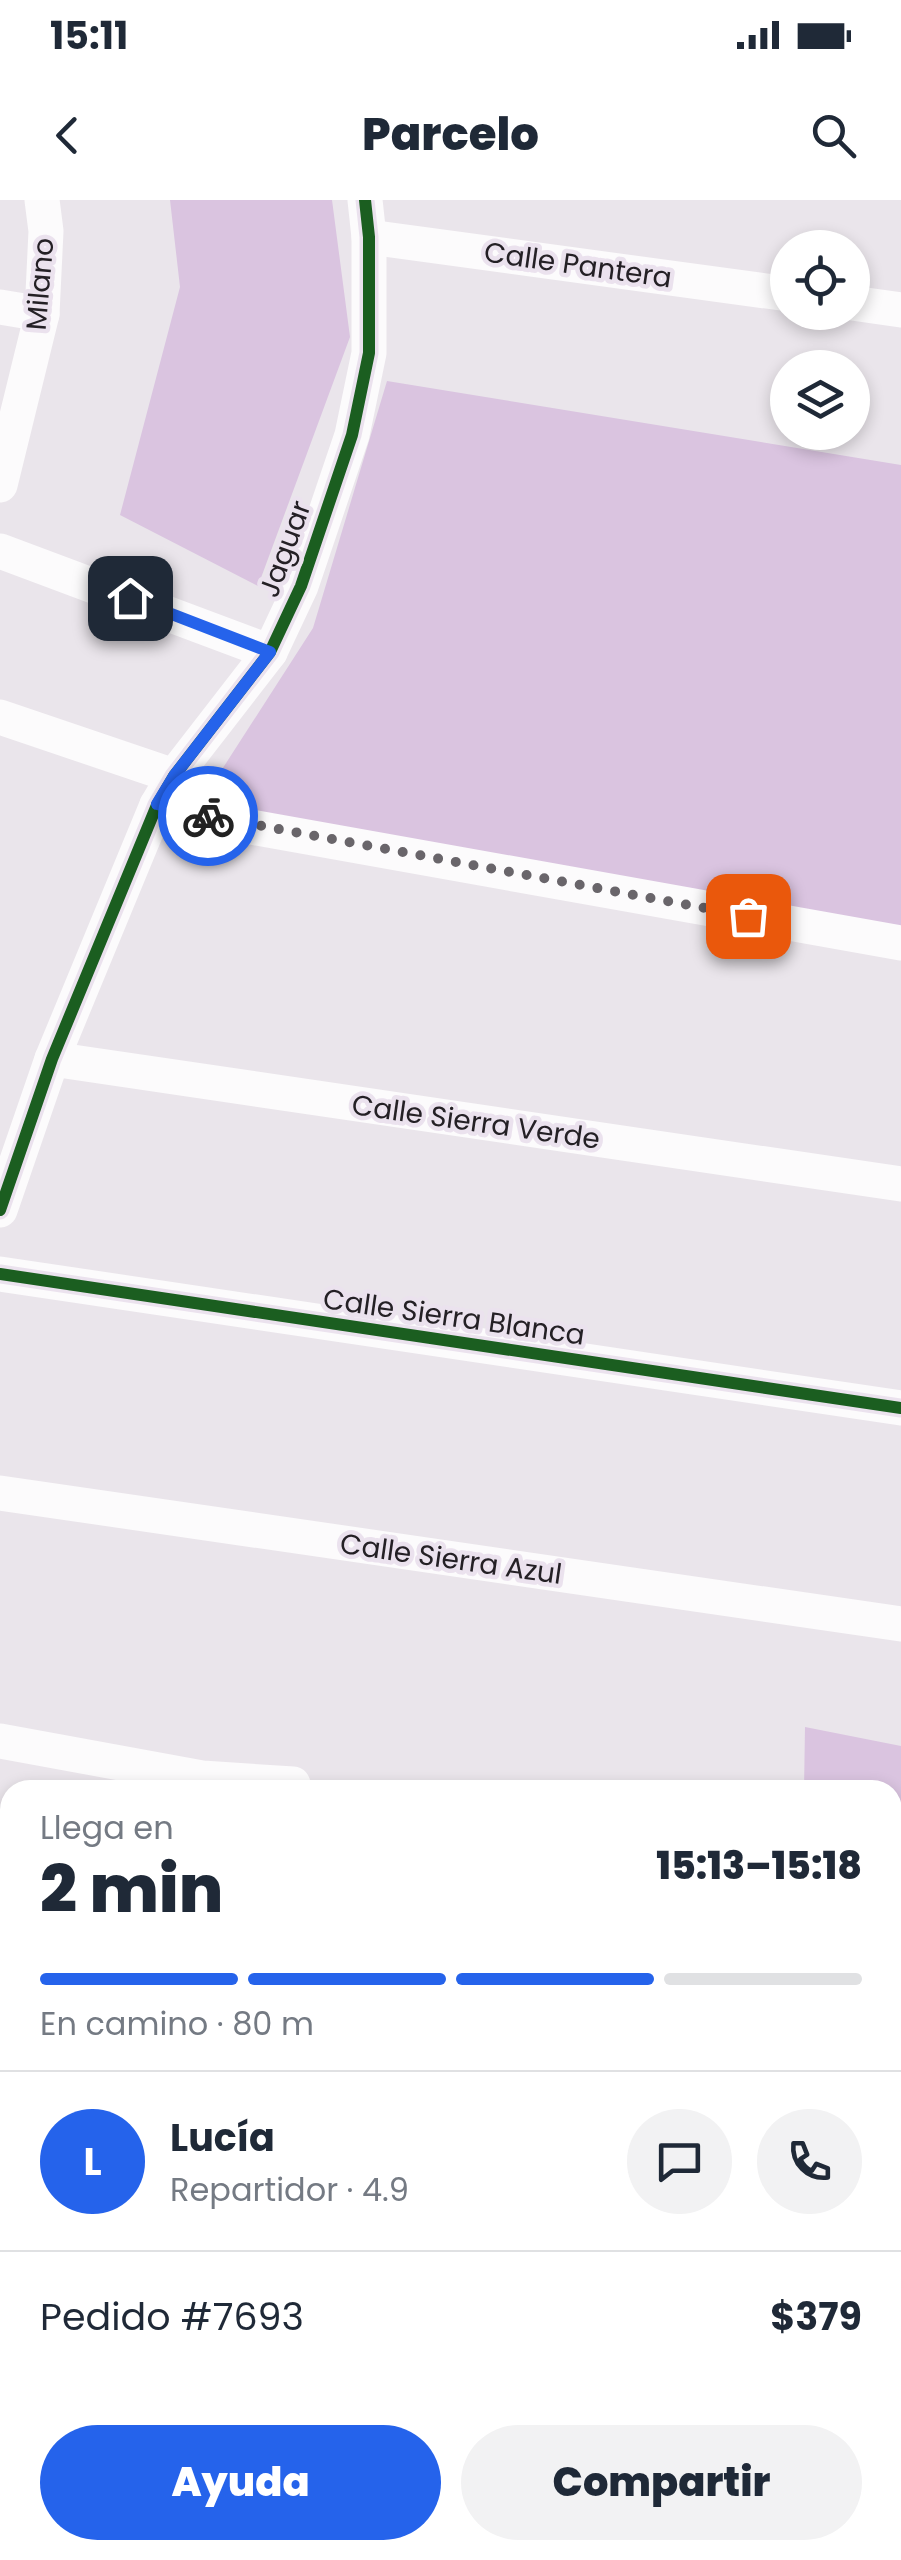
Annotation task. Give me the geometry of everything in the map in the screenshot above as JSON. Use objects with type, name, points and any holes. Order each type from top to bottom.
[{"type":"street","name":"Milano","points":[[0,485],[42,314],[46,231],[42,200]]},
{"type":"street","name":"Jaguar","points":[[0,1210],[52,1059],[165,790],[270,652],[301,586],[352,435],[369,354],[369,237],[365,200]]},
{"type":"street","name":"Calle Pantera","points":[[369,237],[770,292]]},
{"type":"street","points":[[870,306],[901,310]]},
{"type":"street","points":[[0,308],[42,314]]},
{"type":"street","points":[[0,551],[270,652]]},
{"type":"street","points":[[0,717],[251,827],[901,943]]},
{"type":"street","name":"Calle Sierra Verde","points":[[52,1059],[901,1184]]},
{"type":"street","name":"Calle Sierra Blanca","points":[[0,1274],[901,1408]]},
{"type":"street","name":"Calle Sierra Azul","points":[[0,1493],[901,1624]]},
{"type":"street","points":[[0,1741],[176,1780]]},
{"type":"shaded area","points":[[170,200],[332,200],[350,337],[258,586],[120,515],[180,287]]},
{"type":"shaded area","points":[[387,381],[770,444],[770,450],[809,450],[901,465],[901,926],[221,816],[219,774],[313,628]]},
{"type":"shaded area","points":[[805,1727],[901,1746],[901,1780],[804,1780]]},
{"type":"cycle path","points":[[0,1210],[52,1059],[157,805],[174,776],[270,652],[301,586],[352,435],[369,353],[369,237],[365,200]]},
{"type":"cycle path","points":[[0,1274],[901,1408]]},
{"type":"way so far","points":[[208,816],[748,916]]},
{"type":"route","points":[[130,598],[270,652],[174,776],[157,804],[208,816]]}]
